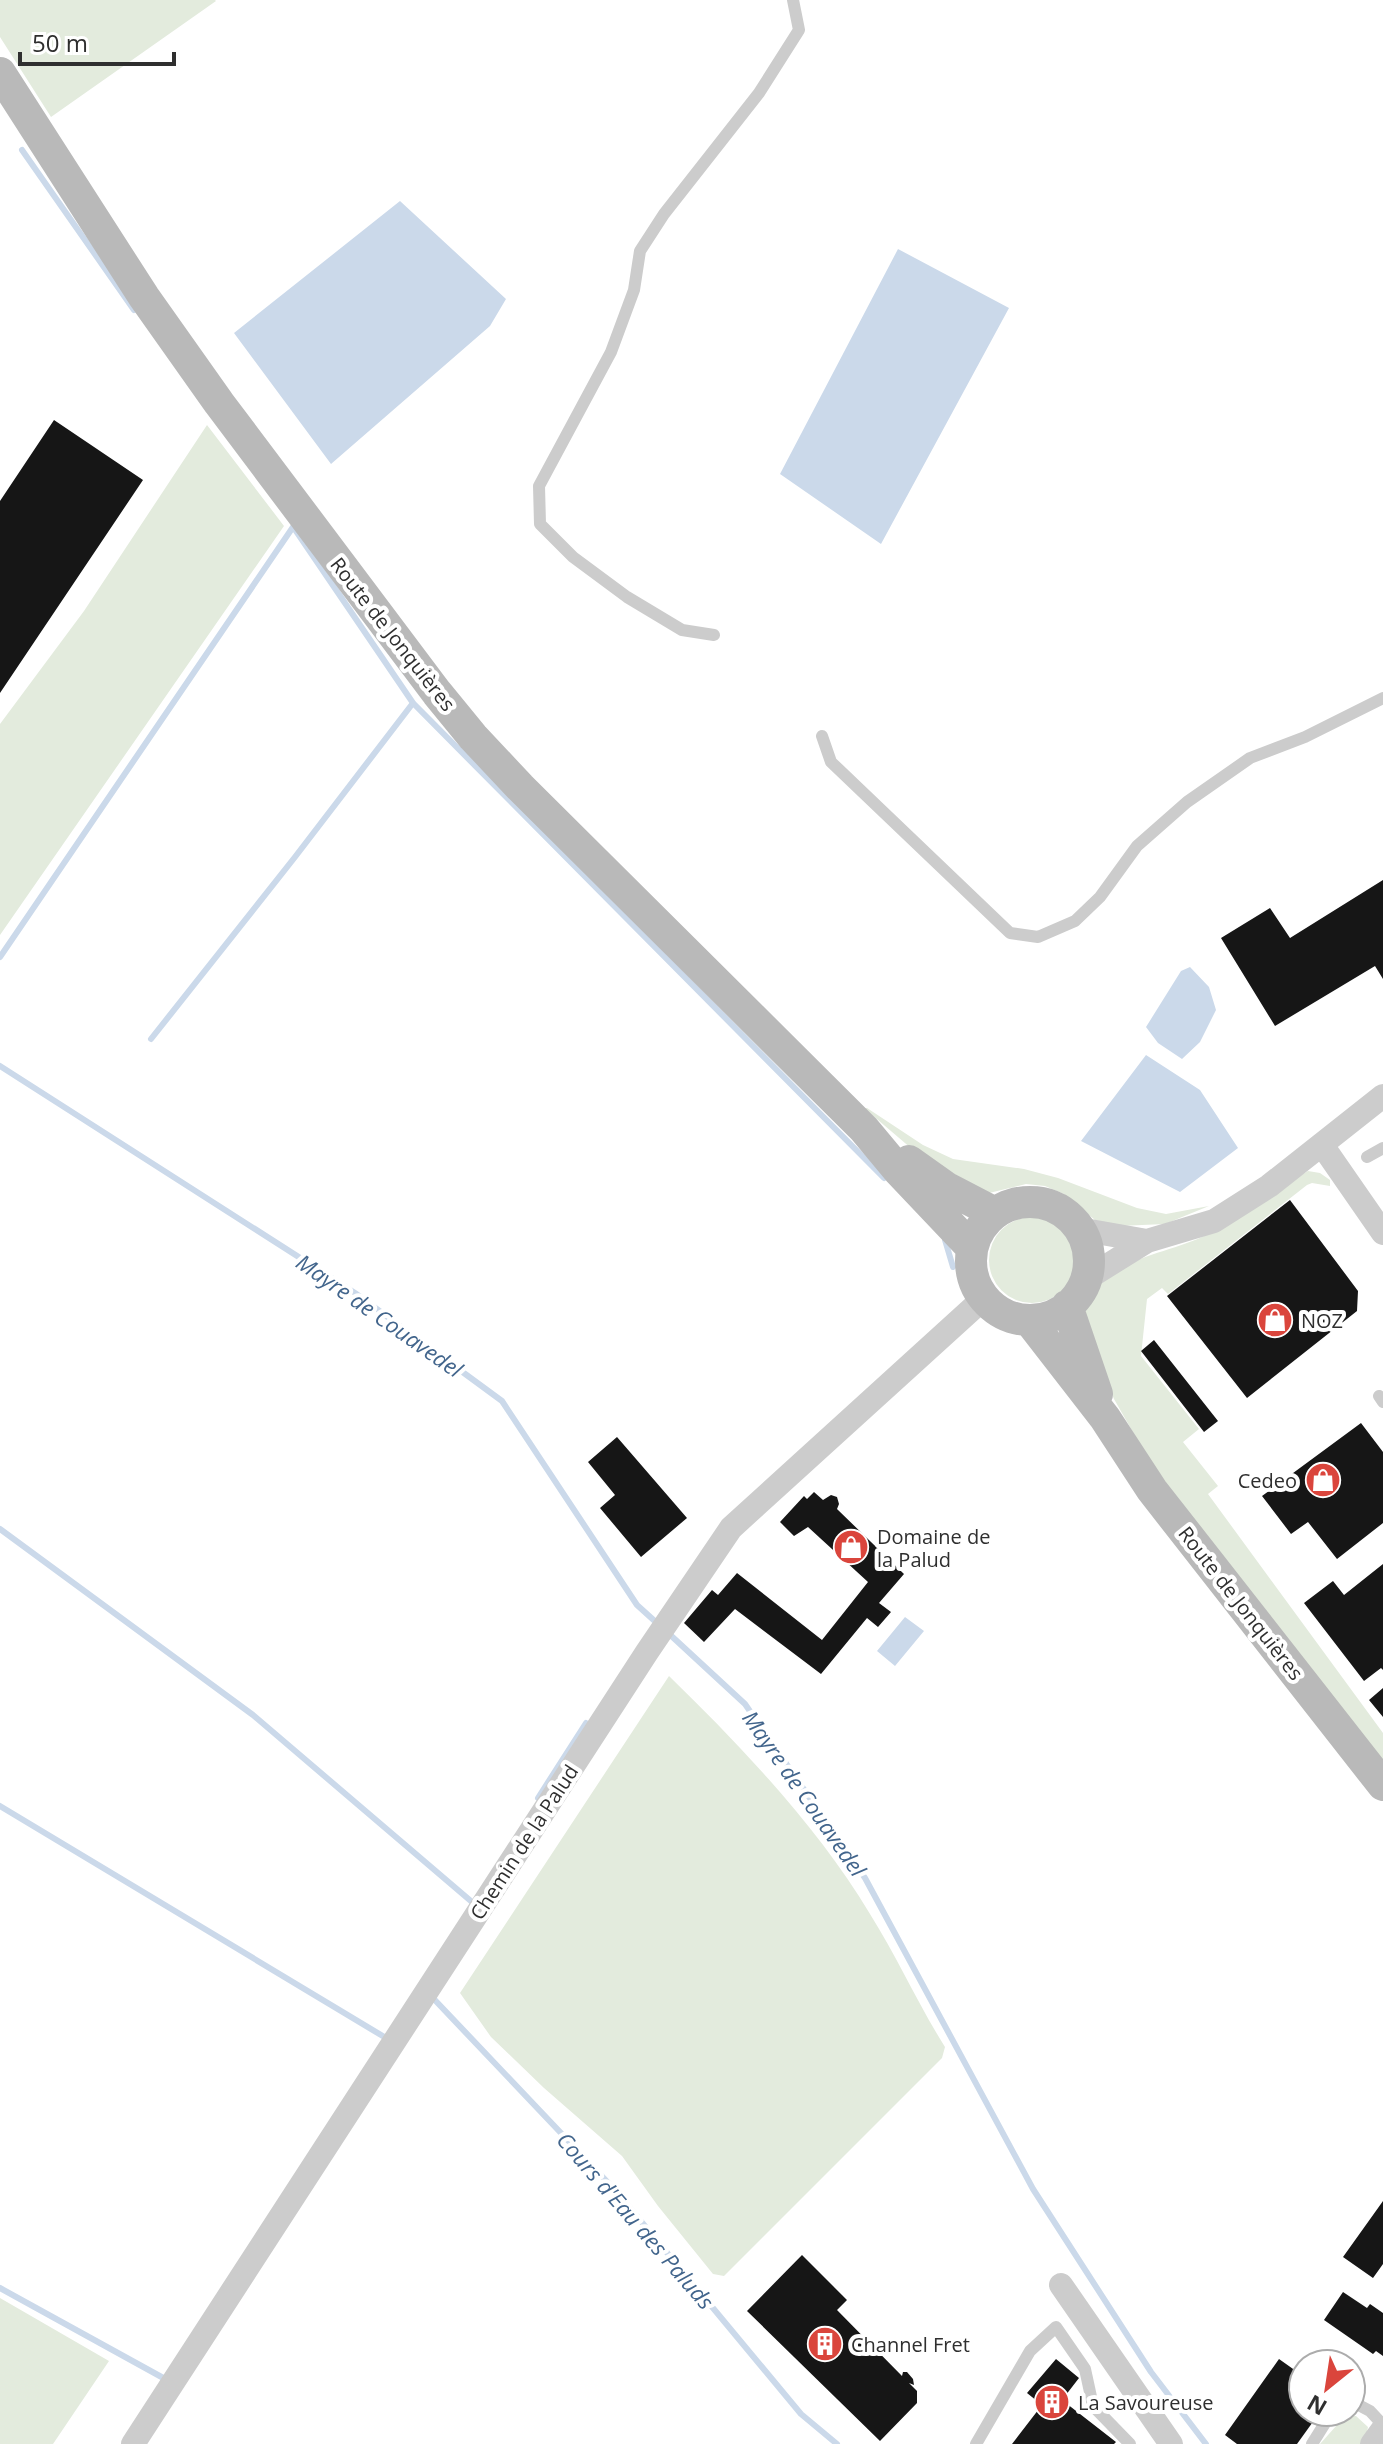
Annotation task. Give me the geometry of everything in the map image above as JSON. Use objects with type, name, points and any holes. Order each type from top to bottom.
[{"type":"main road","name":"Route de Jonquières","points":[[0,73],[144,297],[219,403],[473,737],[864,1129],[972,1248]]},
{"type":"main road","name":"Route de Jonquières","points":[[864,1129],[947,1188],[995,1213]]},
{"type":"main road","points":[[1041,1203],[1056,1208],[1079,1229],[1087,1245],[1089,1262],[1086,1279],[1067,1306],[1051,1316],[1029,1320],[998,1310],[984,1298],[975,1283],[971,1266],[972,1248],[983,1225],[995,1213],[1009,1205],[1041,1203]]},
{"type":"main road","name":"Route de Jonquières","points":[[1067,1306],[1105,1418]]},
{"type":"main road","name":"Route de Jonquières","points":[[1029,1320],[1105,1418],[1152,1490],[1383,1785]]},
{"type":"street","points":[[1086,1279],[1147,1241],[1214,1221],[1269,1186],[1383,1096]]},
{"type":"street","points":[[1322,1145],[1383,1233]]},
{"type":"street","points":[[1079,1229],[1147,1241]]},
{"type":"street","name":"Chemin de la Palud","points":[[133,2444],[647,1652],[731,1528],[984,1298]]},
{"type":"street","points":[[1061,2285],[1171,2444]]},
{"type":"street","points":[[1372,2444],[1383,2427]]},
{"type":"lane","points":[[714,635],[682,630],[627,597],[573,557],[540,524],[539,486],[611,352],[634,290],[640,251],[664,214],[759,93],[799,30],[793,0]]},
{"type":"lane","points":[[822,736],[831,762],[1010,933],[1038,937],[1075,921],[1100,897],[1137,846],[1187,802],[1250,758],[1305,737],[1383,698]]},
{"type":"lane","points":[[1367,1157],[1383,1148]]},
{"type":"lane","points":[[976,2444],[1030,2351],[1056,2327],[1085,2369],[1093,2406],[1130,2444]]},
{"type":"lane","points":[[1367,2409],[1383,2427]]},
{"type":"shaded area","points":[[0,0],[216,1],[51,117],[0,37]]},
{"type":"shaded area","points":[[207,425],[284,526],[0,935],[0,724],[84,611]]},
{"type":"shaded area","points":[[864,1108],[923,1145],[953,1159],[1024,1169],[1058,1178],[1137,1208],[1166,1214],[1209,1206],[1165,1224],[1119,1226],[1095,1220],[1064,1194],[1045,1186],[1026,1184],[989,1193],[919,1155]]},
{"type":"shaded area","points":[[1308,1171],[1320,1173],[1330,1180],[1330,1186],[1307,1185],[1168,1294],[1162,1288],[1147,1299],[1141,1356],[1199,1429],[1183,1442],[1218,1486],[1208,1494],[1383,1733],[1383,1761],[1154,1469],[1114,1399],[1083,1322],[1086,1309],[1100,1284],[1120,1268],[1216,1230]]},
{"type":"shaded area","points":[[1024,1217],[1040,1217],[1063,1229],[1072,1243],[1075,1260],[1072,1277],[1063,1291],[1040,1303],[1024,1303],[1008,1296],[996,1284],[989,1268],[989,1252],[996,1236],[1008,1224]]},
{"type":"shaded area","points":[[669,1676],[751,1759],[827,1850],[880,1930],[945,2047],[942,2058],[724,2276],[713,2274],[622,2156],[491,2037],[460,1993]]},
{"type":"shaded area","points":[[0,2298],[109,2361],[53,2444],[0,2444]]},
{"type":"shaded area","points":[[1368,2427],[1366,2437],[1360,2444],[1320,2444],[1334,2428]]},
{"type":"water","points":[[400,201],[506,299],[490,326],[331,464],[234,333]]},
{"type":"water","points":[[898,249],[1009,308],[881,544],[780,474]]},
{"type":"water","points":[[1190,967],[1209,987],[1216,1010],[1200,1042],[1182,1059],[1158,1043],[1146,1027],[1181,971]]},
{"type":"water","points":[[1146,1055],[1200,1090],[1238,1148],[1180,1192],[1081,1141]]},
{"type":"water","points":[[905,1617],[924,1631],[895,1666],[877,1651]]},
{"type":"building","points":[[54,420],[143,480],[0,693],[0,501]]},
{"type":"building","points":[[1383,880],[1383,979],[1375,966],[1275,1026],[1221,938],[1270,908],[1290,938]]},
{"type":"building","name":"NOZ","points":[[1290,1200],[1358,1291],[1357,1311],[1247,1398],[1167,1296]]},
{"type":"building","points":[[1154,1340],[1218,1421],[1204,1432],[1141,1351]]},
{"type":"building","name":"Cedeo","points":[[1361,1423],[1383,1452],[1383,1523],[1337,1559],[1308,1522],[1291,1534],[1262,1496]]},
{"type":"building","points":[[617,1437],[687,1518],[641,1557],[600,1508],[615,1495],[588,1462]]},
{"type":"building","points":[[814,1492],[823,1500],[831,1495],[837,1497],[837,1509],[904,1574],[879,1603],[891,1612],[878,1627],[867,1618],[821,1674],[735,1609],[704,1642],[684,1623],[712,1590],[718,1595],[737,1573],[822,1640],[868,1582],[808,1527],[794,1536],[780,1522],[804,1496],[807,1499]]},
{"type":"building","points":[[1383,1564],[1383,1670],[1381,1668],[1364,1681],[1304,1603],[1333,1581],[1344,1595]]},
{"type":"building","points":[[1383,1688],[1383,1717],[1369,1700]]},
{"type":"building","points":[[1383,2201],[1383,2264],[1373,2278],[1343,2257]]},
{"type":"building","name":"Channel Fret","points":[[802,2255],[847,2300],[837,2310],[902,2376],[903,2372],[907,2372],[913,2379],[914,2385],[909,2383],[917,2391],[917,2403],[880,2441],[747,2311]]},
{"type":"building","points":[[1343,2292],[1367,2308],[1370,2304],[1383,2313],[1383,2356],[1376,2351],[1373,2354],[1324,2320]]},
{"type":"building","name":"La Savoureuse","points":[[1056,2359],[1079,2378],[1062,2400],[1116,2442],[1114,2444],[1012,2444],[1042,2405],[1027,2393]]},
{"type":"building","points":[[1279,2359],[1287,2365],[1287,2428],[1308,2428],[1297,2444],[1237,2444],[1225,2435]]},
{"type":"waterway","points":[[22,150],[134,310]]},
{"type":"waterway","points":[[0,957],[293,527]]},
{"type":"waterway","points":[[296,531],[413,703],[884,1178]]},
{"type":"waterway","points":[[151,1039],[413,703]]},
{"type":"waterway","name":"Mayre de Couavedel","points":[[0,1066],[355,1293],[502,1401],[637,1605],[658,1624]]},
{"type":"waterway","points":[[945,1240],[953,1267]]},
{"type":"waterway","points":[[0,1529],[253,1715],[472,1902]]},
{"type":"waterway","name":"Mayre de Couavedel","points":[[666,1631],[745,1704],[865,1878],[1033,2189],[1151,2372],[1206,2444]]},
{"type":"waterway","points":[[538,1798],[586,1723]]},
{"type":"waterway","points":[[0,1806],[386,2038]]},
{"type":"waterway","name":"Cours d'Eau des Paluds","points":[[432,1997],[615,2190],[801,2414],[837,2444]]},
{"type":"waterway","points":[[0,2288],[167,2380]]},
{"type":"place","name":"NOZ","points":[[1275,1320]]},
{"type":"place","name":"Cedeo","points":[[1323,1480]]},
{"type":"place","name":"Domaine de la Palud","points":[[851,1547]]},
{"type":"place","name":"Channel Fret","points":[[825,2344]]},
{"type":"place","name":"La Savoureuse","points":[[1052,2402]]}]
